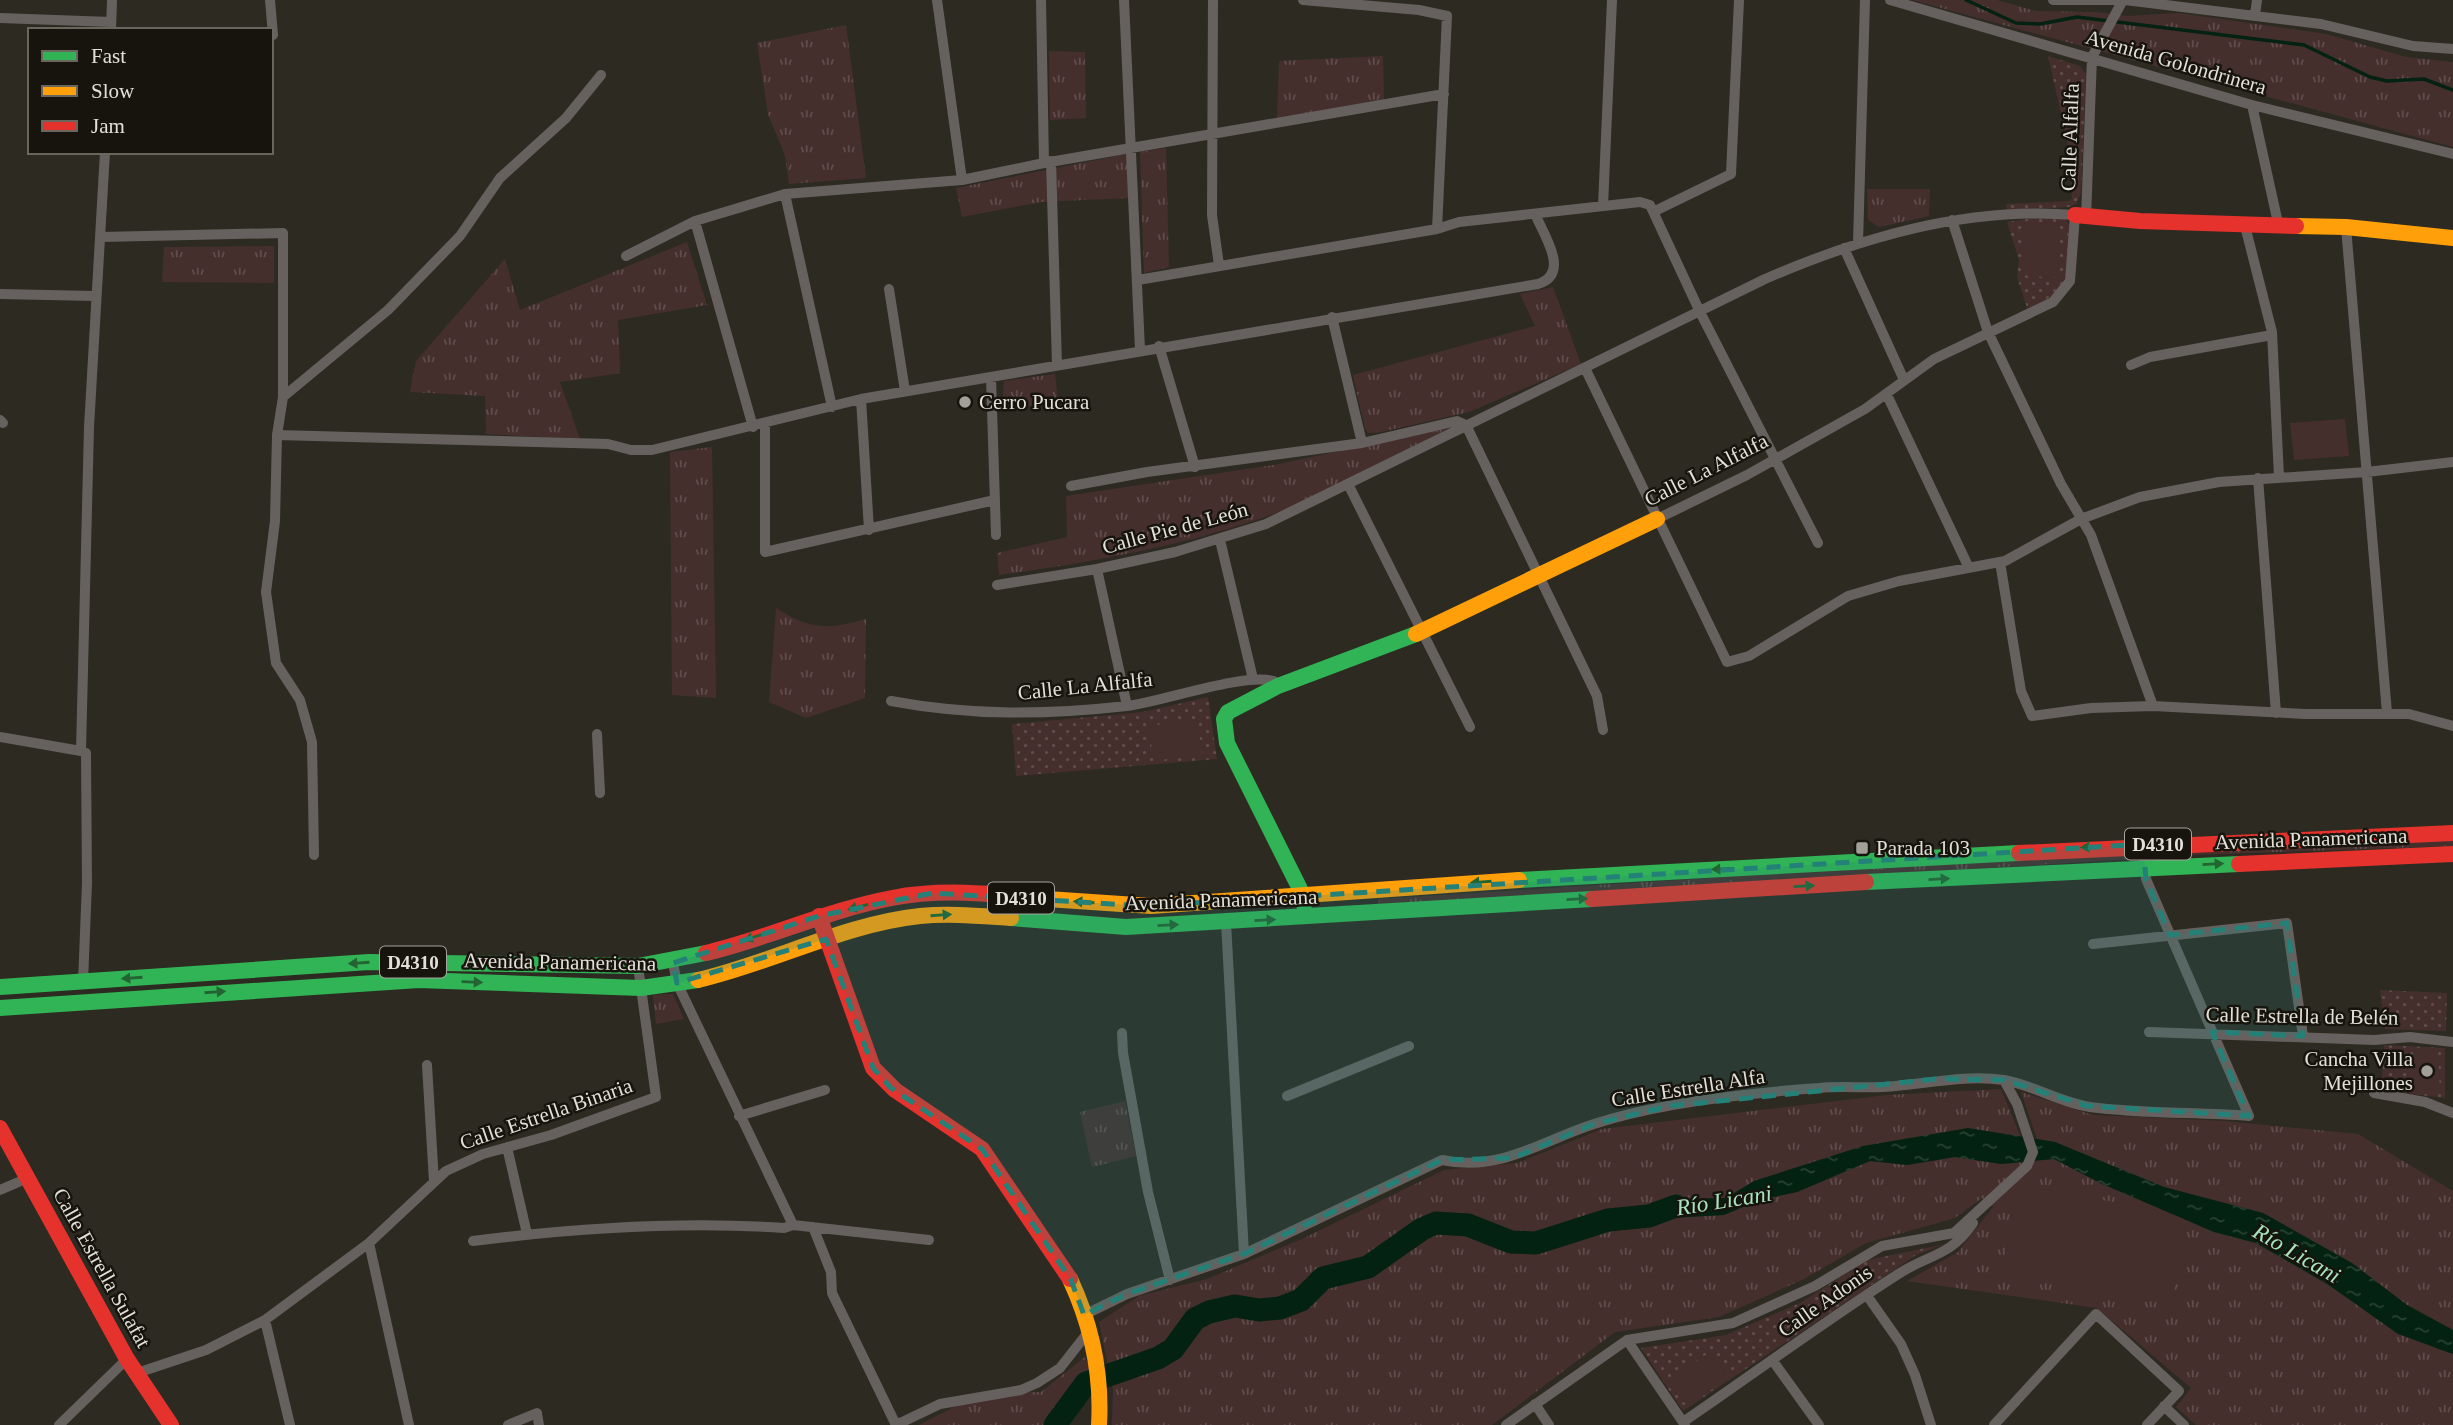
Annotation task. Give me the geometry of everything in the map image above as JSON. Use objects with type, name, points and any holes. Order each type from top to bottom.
[{"type":"main road","points":[[2081,216],[2346,227],[2453,238]]},
{"type":"main road","name":"Calle La Alfalfa","points":[[1303,895],[1227,743],[1224,719],[1239,705],[1278,686],[1423,632],[1538,574],[1657,519]]},
{"type":"main road","name":"Avenida Panamericana","points":[[0,987],[369,962],[638,966],[673,963],[819,916],[884,900],[932,893],[1145,906],[2143,845],[2453,833]]},
{"type":"main road","name":"Avenida Panamericana","points":[[0,1008],[406,981],[641,988],[700,979],[827,939],[918,916],[959,914],[1126,927],[1356,915],[1522,902],[2453,854]]},
{"type":"main road","points":[[1303,895],[1305,918]]},
{"type":"main road","points":[[819,916],[873,1068],[891,1088],[964,1133],[982,1149],[1072,1280],[1089,1331],[1101,1392],[1099,1425]]},
{"type":"main road","name":"Calle Estrella Sulafat","points":[[0,1128],[127,1359],[171,1425]]},
{"type":"street","points":[[0,18],[111,26],[112,0]]},
{"type":"street","points":[[270,0],[272,28]]},
{"type":"street","points":[[937,0],[962,180]]},
{"type":"street","points":[[1041,0],[1057,365]]},
{"type":"street","points":[[1124,0],[1133,148],[1140,350]]},
{"type":"street","points":[[1213,0],[1212,215],[1219,265]]},
{"type":"street","points":[[1303,0],[1419,10],[1447,16],[1437,229]]},
{"type":"street","points":[[1602,206],[1612,0]]},
{"type":"street","points":[[1655,211],[1731,174],[1740,0]]},
{"type":"street","points":[[1858,243],[1866,0]]},
{"type":"street","name":"Avenida Golondrinera","points":[[1890,0],[2252,105],[2453,154]]},
{"type":"street","name":"Avenida Golondrinera","points":[[2053,0],[2122,0],[2255,15],[2321,23],[2413,46],[2453,48]]},
{"type":"street","points":[[2092,57],[2122,0]]},
{"type":"street","points":[[2255,15],[2257,0]]},
{"type":"street","name":"Calle Alfalfa","points":[[2081,216],[2092,57]]},
{"type":"street","points":[[283,397],[388,310],[460,236],[500,178],[566,118],[601,75]]},
{"type":"street","points":[[626,256],[695,221],[785,194],[962,180],[1048,162],[1444,94]]},
{"type":"street","points":[[2252,105],[2277,223]]},
{"type":"street","points":[[0,737],[80,751],[95,296],[105,154]]},
{"type":"street","points":[[785,194],[832,407]]},
{"type":"street","points":[[1138,280],[1437,229],[1459,222],[1640,202],[1650,205],[1700,312],[1818,543]]},
{"type":"street","name":"Calle Pie de León","points":[[997,584],[1097,569],[1220,540],[1266,524],[1765,279],[1858,243],[1952,220],[2041,212],[2081,216]]},
{"type":"street","points":[[277,435],[608,444],[631,450],[652,450],[861,399],[1548,281],[1555,273],[1556,264],[1535,214]]},
{"type":"street","name":"Calle La Alfalfa","points":[[1657,519],[1774,459],[1887,395],[1934,359],[2040,310],[2064,292],[2072,267],[2081,216]]},
{"type":"street","points":[[1952,220],[1988,332],[2098,552],[2153,706]]},
{"type":"street","points":[[695,221],[753,427]]},
{"type":"street","points":[[2244,222],[2272,335],[2279,477]]},
{"type":"street","points":[[2346,227],[2387,713]]},
{"type":"street","points":[[101,237],[283,233],[283,397],[277,435],[275,521],[266,593],[276,663],[300,700],[312,742],[314,855]]},
{"type":"street","points":[[1844,248],[1904,380]]},
{"type":"street","points":[[889,289],[905,391]]},
{"type":"street","points":[[0,294],[95,296]]},
{"type":"street","points":[[1332,317],[1362,443]]},
{"type":"street","points":[[2131,365],[2150,357],[2272,335]]},
{"type":"street","points":[[1159,346],[1195,467]]},
{"type":"street","points":[[1585,368],[1727,662],[1749,656],[1849,596],[1899,581],[2000,562],[2112,505],[2179,488],[2258,478],[2367,472],[2453,461]]},
{"type":"street","points":[[991,377],[996,535]]},
{"type":"street","points":[[1887,395],[1969,568]]},
{"type":"street","points":[[861,399],[869,530]]},
{"type":"street","points":[[1071,486],[1147,472],[1362,443],[1457,421],[1466,425],[1597,696],[1603,730]]},
{"type":"street","points":[[765,424],[765,552],[995,500]]},
{"type":"street","points":[[2258,478],[2276,713]]},
{"type":"street","points":[[1348,484],[1470,727]]},
{"type":"street","points":[[1220,540],[1253,679]]},
{"type":"street","points":[[2000,562],[2021,691],[2032,716],[2091,708],[2153,706],[2276,713],[2409,714],[2453,726]]},
{"type":"street","points":[[1097,569],[1127,706]]},
{"type":"street","name":"Calle La Alfalfa","points":[[891,701],[1009,715],[1127,706],[1253,679],[1274,681],[1278,686]]},
{"type":"street","points":[[597,734],[600,793]]},
{"type":"street","points":[[83,982],[88,883],[86,753]]},
{"type":"street","points":[[2143,845],[2146,879],[2212,1032]]},
{"type":"street","points":[[1354,892],[1356,915]]},
{"type":"street","points":[[1226,922],[1244,1254]]},
{"type":"street","points":[[2093,944],[2287,923],[2304,1035]]},
{"type":"street","points":[[673,963],[677,983],[793,1225]]},
{"type":"street","points":[[638,966],[641,988]]},
{"type":"street","name":"Calle Estrella Binaria","points":[[137,1373],[206,1350],[265,1320],[369,1243],[446,1171],[507,1147],[551,1135],[656,1097],[641,988]]},
{"type":"street","name":"Calle Estrella de Belén","points":[[2149,1032],[2304,1035],[2374,1040],[2410,1037],[2453,1042]]},
{"type":"street","name":"Calle Estrella Alfa","points":[[1084,1315],[1127,1294],[1244,1254],[1442,1160],[1460,1163],[1513,1158],[1594,1124],[1645,1112],[1819,1088],[1883,1087],[1937,1079],[2004,1080],[2087,1107],[2249,1116],[2212,1032]]},
{"type":"street","points":[[1122,1033],[1123,1053],[1148,1192],[1170,1280]]},
{"type":"street","points":[[1287,1096],[1409,1046]]},
{"type":"street","points":[[427,1065],[434,1182]]},
{"type":"street","points":[[1506,1425],[1627,1340],[1733,1323],[1815,1286],[1882,1246],[1941,1238],[1954,1233],[2027,1166],[2033,1152],[2017,1104],[2004,1080]]},
{"type":"street","points":[[739,1116],[825,1090]]},
{"type":"street","points":[[2374,1093],[2425,1102],[2453,1112]]},
{"type":"street","points":[[507,1147],[527,1234]]},
{"type":"street","points":[[0,1190],[28,1178]]},
{"type":"street","name":"Calle Adonis","points":[[1684,1423],[1902,1272],[1945,1253],[1965,1236],[1982,1209]]},
{"type":"street","points":[[473,1241],[527,1234],[718,1224],[784,1228],[793,1225],[929,1240]]},
{"type":"street","points":[[813,1227],[831,1272],[832,1293],[896,1425],[940,1404],[1021,1390],[1037,1383],[1060,1368],[1089,1331]]},
{"type":"street","points":[[369,1243],[409,1425]]},
{"type":"street","points":[[1868,1297],[1901,1344],[1915,1375],[1931,1425]]},
{"type":"street","points":[[1994,1425],[2096,1314],[2179,1391],[2147,1425]]},
{"type":"street","points":[[265,1320],[290,1425]]},
{"type":"street","points":[[1627,1340],[1684,1423]]},
{"type":"street","points":[[59,1425],[127,1359]]},
{"type":"street","points":[[1773,1361],[1819,1425]]},
{"type":"street","points":[[1535,1404],[1549,1425]]},
{"type":"street","points":[[2164,1406],[2184,1425]]},
{"type":"street","points":[[508,1425],[537,1413],[539,1425]]},
{"type":"highlighted area","points":[[2143,844],[2146,879],[2170,935],[2287,923],[2303,1036],[2212,1032],[2249,1116],[2087,1106],[2004,1080],[1937,1079],[1670,1106],[1594,1124],[1513,1158],[1442,1160],[1244,1254],[1127,1294],[1084,1315],[1071,1280],[982,1149],[891,1088],[873,1068],[826,939],[677,983],[673,963],[819,916],[932,893],[1145,906]]},
{"type":"green space","points":[[1912,0],[1997,0],[2036,11],[2096,12],[2127,16],[2178,13],[2326,34],[2406,57],[2453,62],[2453,147]]},
{"type":"green space","points":[[846,25],[866,178],[789,184],[785,156],[768,114],[757,43]]},
{"type":"green space","points":[[1049,51],[1085,52],[1086,118],[1050,120]]},
{"type":"green space","points":[[1383,56],[1384,101],[1277,118],[1279,61]]},
{"type":"green space","points":[[2048,56],[2080,66],[2086,74],[2081,193],[2076,204],[2069,207],[2007,210],[2006,204],[2069,201],[2072,198],[2070,154]]},
{"type":"green space","points":[[1166,148],[1169,267],[1144,273],[1140,152]]},
{"type":"green space","points":[[1127,154],[1128,198],[1041,202],[962,217],[956,188]]},
{"type":"green space","points":[[1867,189],[1930,189],[1929,216],[1879,227],[1868,220]]},
{"type":"green space","points":[[2034,218],[2065,219],[2069,224],[2067,265],[2061,286],[2054,294],[2027,308],[2017,277],[2019,260],[2007,222]]},
{"type":"green space","points":[[2024,221],[2060,223],[2058,278],[2021,275]]},
{"type":"green space","points":[[687,242],[707,305],[618,320],[620,373],[560,382],[580,439],[486,434],[485,396],[410,392],[416,361],[505,259],[520,310]]},
{"type":"green space","points":[[274,246],[274,283],[162,282],[164,247]]},
{"type":"green space","points":[[1553,287],[1581,364],[1469,412],[1368,433],[1353,375],[1535,326],[1520,294]]},
{"type":"green space","points":[[1055,374],[1058,403],[1002,409],[1004,381]]},
{"type":"green space","points":[[2345,419],[2349,456],[2294,460],[2290,423]]},
{"type":"green space","points":[[1449,428],[1329,490],[1256,520],[1129,554],[999,575],[997,553],[1067,537],[1066,496],[1274,465]]},
{"type":"green space","points":[[712,447],[716,698],[672,695],[670,452]]},
{"type":"green space","points":[[776,608],[799,621],[820,626],[841,625],[866,619],[865,698],[806,718],[769,702]]},
{"type":"green space","points":[[1208,697],[1217,759],[1016,776],[1012,724],[1143,712]]},
{"type":"green space","points":[[1197,719],[1202,754],[1154,761],[1148,726]]},
{"type":"green space","points":[[2453,841],[2453,846],[2160,856],[2160,850]]},
{"type":"green space","points":[[2134,851],[2133,859],[1378,905],[1379,899]]},
{"type":"green space","points":[[2380,990],[2447,993],[2446,1031],[2385,1029]]},
{"type":"green space","points":[[673,994],[684,1019],[656,1024],[653,995]]},
{"type":"green space","points":[[2384,1045],[2445,1048],[2445,1098],[2395,1092],[2382,1078]]},
{"type":"green space","name":"Cancha Villa Mejillones","points":[[2438,1050],[2440,1092],[2416,1092],[2415,1051]]},
{"type":"green space","points":[[2001,1089],[2021,1138],[1914,1139],[1863,1146],[1754,1181],[1726,1198],[1681,1199],[1642,1211],[1651,1219],[1724,1215],[1760,1200],[1797,1192],[1870,1161],[1907,1165],[1955,1157],[2001,1164],[2054,1159],[2100,1183],[2214,1232],[2256,1243],[2437,1349],[2453,1354],[2453,1425],[2196,1425],[2176,1407],[2191,1388],[2097,1308],[1907,1281],[1958,1252],[1993,1207],[1982,1198],[1955,1218],[1866,1243],[1804,1279],[1719,1317],[1615,1332],[1492,1425],[1112,1425],[1113,1390],[1099,1322],[1139,1296],[1207,1279],[1304,1238],[1444,1170],[1517,1163],[1602,1129],[1887,1095]]},
{"type":"green space","points":[[2021,1092],[2093,1115],[2224,1121],[2358,1134],[2453,1191],[2453,1330],[2407,1305],[2352,1263],[2263,1213],[2164,1187],[2055,1142],[2037,1139]]},
{"type":"green space","points":[[1125,1101],[1136,1156],[1092,1167],[1080,1112]]},
{"type":"green space","points":[[2018,1185],[2187,1215],[2172,1305],[2002,1276]]},
{"type":"green space","points":[[1945,1244],[1916,1255],[1683,1411],[1641,1348],[1726,1335],[1800,1303],[1868,1260]]},
{"type":"green space","points":[[1710,1352],[1729,1378],[1687,1406],[1669,1380]]},
{"type":"green space","points":[[1085,1357],[1091,1370],[1044,1425],[919,1425],[968,1400],[997,1393],[1041,1392]]},
{"type":"water","name":"Río Licani","points":[[1968,1128],[2055,1142],[2164,1187],[2263,1213],[2352,1263],[2407,1305],[2453,1330],[2453,1354],[2398,1334],[2326,1283],[2256,1243],[2214,1232],[2100,1183],[2054,1159],[2001,1164],[1955,1157],[1907,1165],[1870,1161],[1797,1192],[1760,1200],[1724,1215],[1651,1219],[1641,1211],[1681,1199],[1726,1198],[1754,1181],[1863,1146]]},
{"type":"water","points":[[1091,1370],[1094,1387],[1066,1425],[1044,1425]]},
{"type":"waterway","points":[[1966,0],[2016,23],[2040,24],[2077,17],[2304,45],[2370,77],[2387,81],[2424,79],[2453,90]]},
{"type":"waterway","name":"Río Licani","points":[[1055,1425],[1086,1383],[1158,1358],[1173,1349],[1195,1319],[1209,1312],[1235,1306],[1259,1310],[1280,1308],[1301,1300],[1323,1278],[1368,1267],[1422,1229],[1436,1223],[1468,1225],[1511,1242],[1536,1243],[1608,1220],[1649,1216],[1676,1206]]},
{"type":"traffic: fast","points":[[1304,905],[1303,895],[1227,743],[1224,719],[1228,712],[1278,686],[1416,634]]},
{"type":"traffic: fast","points":[[1519,880],[2019,853]]},
{"type":"traffic: fast","points":[[1866,882],[2239,864]]},
{"type":"traffic: fast","points":[[1011,918],[1126,927],[1592,899]]},
{"type":"traffic: fast","points":[[0,987],[369,962],[638,966],[706,953]]},
{"type":"traffic: fast","points":[[0,1008],[419,980],[641,988],[698,980]]},
{"type":"traffic: slow","points":[[2296,226],[2346,227],[2453,238]]},
{"type":"traffic: slow","points":[[1416,634],[1657,519]]},
{"type":"traffic: slow","points":[[1047,899],[1151,906],[1519,880]]},
{"type":"traffic: slow","points":[[698,980],[836,935],[892,920],[943,915],[1011,918]]},
{"type":"traffic: slow","points":[[1070,1279],[1094,1350],[1099,1387],[1099,1425]]},
{"type":"traffic: jam","points":[[2075,215],[2140,221],[2296,226]]},
{"type":"traffic: jam","points":[[2019,853],[2453,833]]},
{"type":"traffic: jam","points":[[2239,864],[2453,854]]},
{"type":"traffic: jam","points":[[1592,899],[1866,882]]},
{"type":"traffic: jam","points":[[706,953],[892,898],[950,893],[1047,899]]},
{"type":"traffic: jam","points":[[819,916],[873,1068],[895,1090],[982,1149],[1070,1279]]},
{"type":"traffic: jam","points":[[0,1128],[127,1359],[171,1425]]},
{"type":"place","name":"Cerro Pucara","points":[[965,402]]},
{"type":"place","name":"Parada 103","points":[[1862,848]]},
{"type":"place","name":"Cancha Villa Mejillones","points":[[2427,1071]]}]
